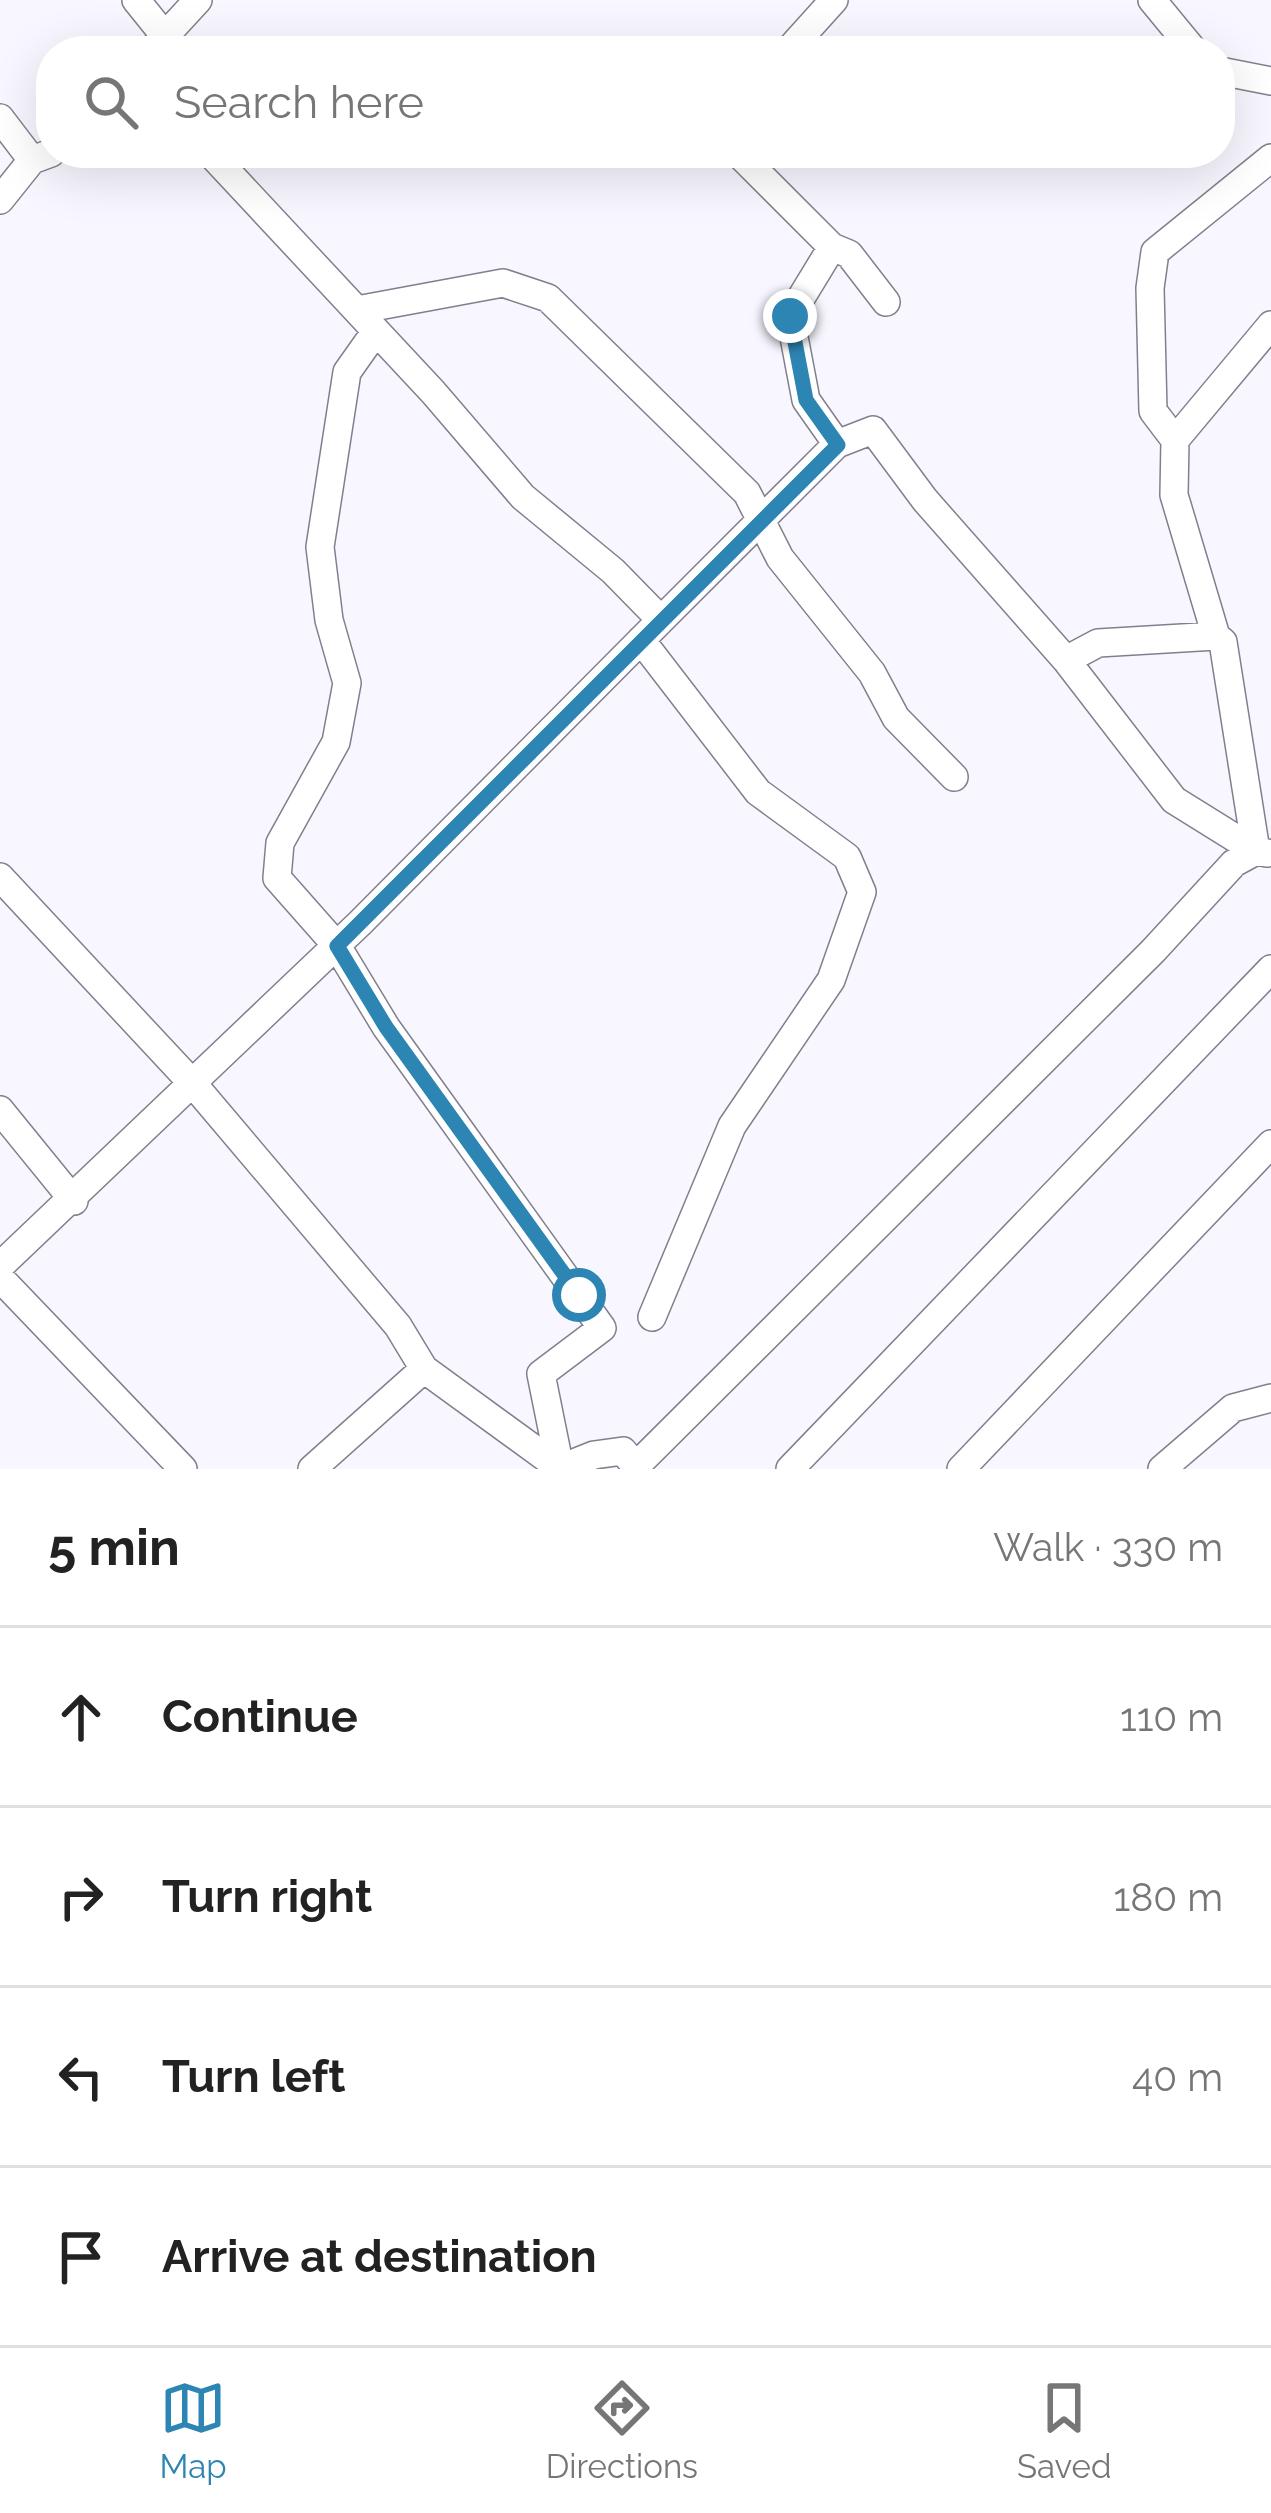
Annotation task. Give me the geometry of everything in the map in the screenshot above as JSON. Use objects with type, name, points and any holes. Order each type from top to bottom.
[{"type":"street","points":[[136,0],[155,36]]},
{"type":"street","points":[[165,36],[198,0]]},
{"type":"street","points":[[802,36],[834,0]]},
{"type":"street","points":[[1152,0],[1182,36]]},
{"type":"street","points":[[1235,74],[1271,81]]},
{"type":"street","points":[[0,118],[36,151]]},
{"type":"street","points":[[1264,852],[1223,642],[1216,636],[1174,495],[1175,440],[1154,411],[1150,288],[1155,252],[1271,158]]},
{"type":"street","points":[[0,200],[36,162]]},
{"type":"street","points":[[224,168],[523,497],[613,571],[758,792],[847,857],[862,892],[831,980],[732,1126],[652,1316]]},
{"type":"street","points":[[753,168],[832,247],[849,254],[886,302]]},
{"type":"street","points":[[832,247],[790,316],[806,400],[838,445]]},
{"type":"street","points":[[366,321],[503,283],[548,298],[747,493],[780,558],[872,673],[896,718],[954,777]]},
{"type":"street","points":[[366,321],[347,373],[320,547],[329,620],[346,683],[336,742],[301,799],[278,858],[277,878],[337,946],[386,1027],[602,1328],[541,1374],[560,1468]]},
{"type":"street","points":[[1175,440],[1271,325]]},
{"type":"street","points":[[0,1267],[337,946],[838,445],[873,430],[925,500],[1066,661],[1174,800],[1264,852]]},
{"type":"street","points":[[1066,661],[1098,644],[1216,636]]},
{"type":"street","points":[[560,1468],[623,1450],[637,1468],[1154,951],[1234,863],[1264,852]]},
{"type":"street","points":[[0,877],[194,1085],[398,1326],[424,1369],[560,1468]]},
{"type":"street","points":[[790,1469],[1271,969]]},
{"type":"street","points":[[0,1110],[74,1201]]},
{"type":"street","points":[[961,1469],[1271,1144]]},
{"type":"street","points":[[0,1278],[183,1469]]},
{"type":"street","points":[[312,1469],[424,1369]]},
{"type":"street","points":[[1162,1469],[1233,1408],[1271,1398]]},
{"type":"route","points":[[579,1295],[386,1027],[337,946],[838,445],[806,400],[790,316]]}]
